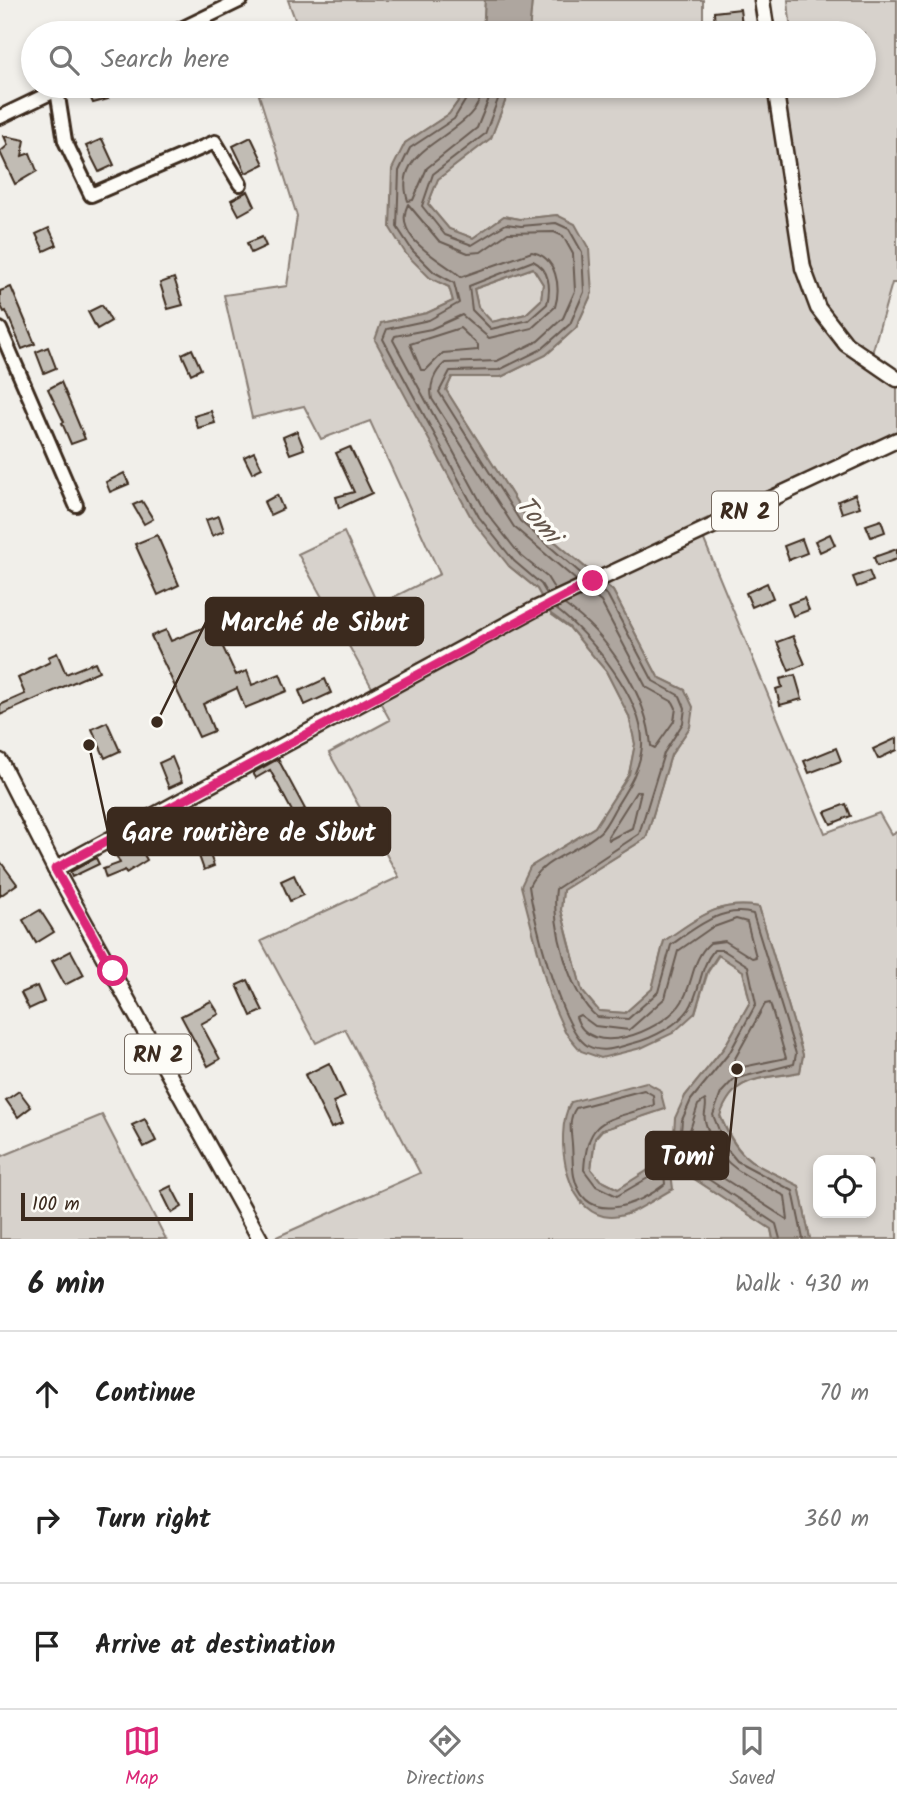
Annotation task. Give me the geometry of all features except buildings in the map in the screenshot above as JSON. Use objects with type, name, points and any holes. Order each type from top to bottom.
[{"type":"main road","points":[[762,0],[765,21]]},
{"type":"main road","points":[[777,98],[803,268],[818,308],[846,344],[897,379]]},
{"type":"main road","name":"RN 2","points":[[55,869],[537,608],[897,440]]},
{"type":"main road","name":"RN 2","points":[[0,761],[55,869],[260,1239]]},
{"type":"street","points":[[198,21],[241,0]]},
{"type":"street","points":[[0,117],[40,98]]},
{"type":"street","points":[[62,98],[65,141],[91,195],[215,142],[240,184]]},
{"type":"street","points":[[0,329],[76,505]]},
{"type":"shaded area","points":[[288,0],[485,0],[484,21],[296,21]]},
{"type":"shaded area","points":[[532,0],[703,0],[703,21],[530,21]]},
{"type":"shaded area","points":[[788,0],[897,0],[897,283],[892,283],[869,364],[897,382],[897,433],[697,523],[825,833],[879,813],[891,834],[897,832],[897,1239],[810,1239],[799,1186],[760,1166],[742,1153],[720,1115],[733,1092],[742,1085],[762,1078],[800,1072],[803,1055],[759,907],[731,906],[719,909],[664,941],[652,989],[625,1013],[599,1011],[582,991],[561,910],[563,890],[646,838],[671,755],[690,727],[685,690],[658,677],[613,591],[526,517],[446,390],[452,377],[501,377],[546,355],[576,328],[592,293],[557,215],[520,219],[504,216],[473,238],[449,229],[428,204],[438,179],[491,138],[506,98],[876,98],[876,21],[790,21]]},
{"type":"shaded area","points":[[260,98],[460,98],[449,114],[405,143],[430,278],[449,287],[453,301],[427,313],[381,323],[509,566],[537,589],[551,614],[569,627],[606,671],[629,716],[635,744],[629,774],[595,827],[530,867],[539,939],[549,987],[567,1031],[581,1050],[695,1013],[708,972],[719,955],[743,971],[750,1002],[724,1048],[685,1096],[693,1178],[771,1229],[773,1239],[272,1239],[420,1173],[345,1029],[316,1043],[261,941],[399,877],[329,753],[390,720],[298,554],[344,532],[378,605],[440,574],[370,421],[321,439],[304,406],[252,418],[224,295],[287,286],[297,216]],"holes":[[[571,1103],[664,1109],[602,1130],[595,1138],[591,1169],[600,1180],[618,1189],[581,1204]]]},
{"type":"shaded area","points":[[533,268],[543,284],[541,300],[526,314],[492,322],[478,307],[474,289]]},
{"type":"shaded area","points":[[102,1115],[166,1239],[0,1239],[0,1157]]},
{"type":"water","points":[[485,0],[532,0],[530,21],[484,21]]},
{"type":"water","points":[[460,98],[506,98],[491,138],[438,179],[428,204],[449,229],[473,238],[504,216],[520,219],[557,215],[575,224],[589,249],[592,293],[576,328],[546,355],[501,377],[452,377],[446,390],[526,517],[613,591],[658,677],[685,690],[693,707],[690,727],[671,755],[646,838],[563,890],[561,910],[582,991],[599,1011],[625,1013],[652,989],[664,941],[697,919],[719,909],[731,906],[759,907],[803,1055],[800,1072],[762,1078],[742,1085],[733,1092],[720,1116],[727,1132],[742,1153],[760,1166],[799,1186],[810,1239],[773,1239],[771,1229],[693,1178],[674,1134],[675,1118],[685,1096],[724,1048],[750,1002],[743,971],[718,955],[707,972],[695,1013],[673,1033],[641,1048],[601,1058],[581,1051],[565,1032],[550,998],[521,886],[530,867],[595,827],[629,774],[635,744],[629,716],[606,671],[569,627],[551,614],[537,589],[509,566],[473,521],[375,340],[381,323],[427,313],[453,301],[449,287],[430,278],[406,254],[390,228],[392,169],[405,143],[449,114]],"holes":[[[533,268],[543,284],[541,300],[526,314],[492,322],[478,307],[474,289]]]},
{"type":"water","points":[[646,1082],[660,1090],[665,1109],[602,1130],[595,1138],[591,1169],[600,1180],[618,1189],[669,1157],[673,1189],[626,1214],[601,1216],[586,1207],[568,1175],[564,1155],[565,1117],[571,1102]]},
{"type":"place","name":"Marché de Sibut","points":[[157,722]]},
{"type":"place","name":"Gare routière de Sibut","points":[[89,745]]},
{"type":"place","name":"Tomi","points":[[737,1069]]},
{"type":"route","points":[[113,971],[55,869],[537,608],[593,581]]}]
